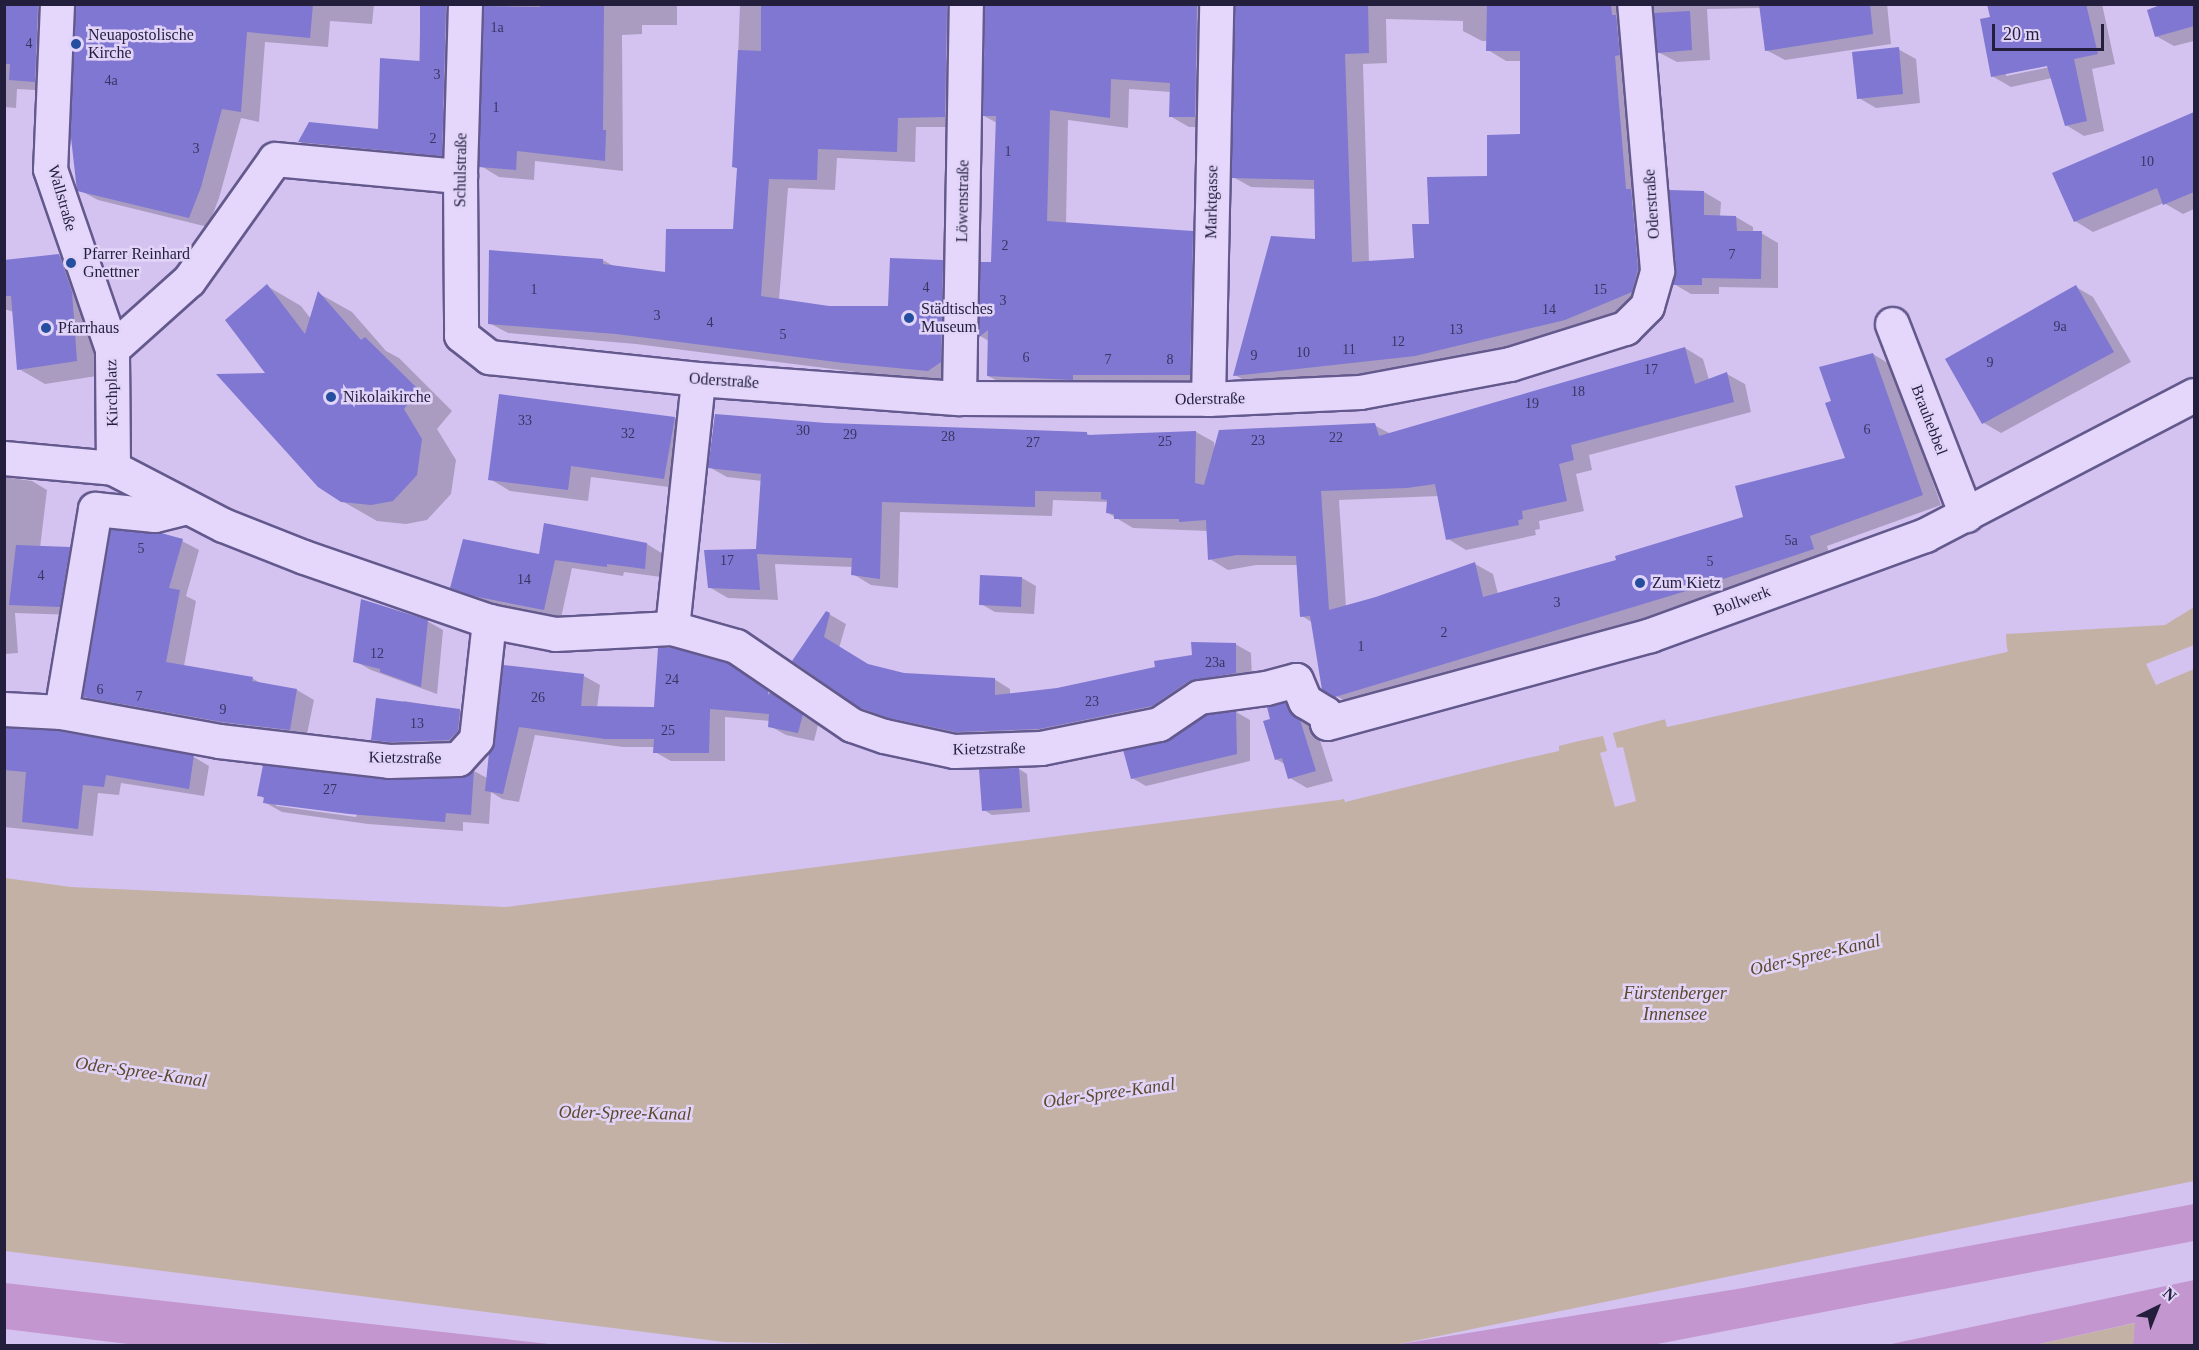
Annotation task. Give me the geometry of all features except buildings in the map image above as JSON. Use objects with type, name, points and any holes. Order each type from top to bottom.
[{"type":"street","name":"Wallstraße","points":[[57,4],[50,169],[112,349]]},
{"type":"street","name":"Schulstraße","points":[[461,335],[460,176],[465,4]]},
{"type":"street","name":"Löwenstraße","points":[[959,398],[966,4]]},
{"type":"street","name":"Marktgasse","points":[[1208,399],[1216,4]]},
{"type":"street","name":"Oderstraße","points":[[461,335],[489,357],[698,379],[959,398],[1208,399],[1360,392],[1510,364],[1625,328],[1647,306],[1657,270],[1634,4]]},
{"type":"street","name":"Kirchplatz","points":[[113,468],[112,349],[189,280],[275,159],[460,176]]},
{"type":"street","name":"Brauhebbel","points":[[1892,324],[1966,515]]},
{"type":"street","points":[[672,628],[698,379]]},
{"type":"street","name":"Bollwerk","points":[[1288,684],[1296,680],[1305,700],[1325,713],[1327,723],[1650,635],[1925,535],[2194,395]]},
{"type":"street","points":[[4,458],[113,468],[223,525],[303,557],[489,621]]},
{"type":"street","points":[[61,712],[95,509],[155,514],[187,507]]},
{"type":"street","name":"Kietzstraße","points":[[4,709],[61,712],[219,741],[389,761],[458,759],[476,739],[489,621],[555,634],[672,628],[736,646],[852,725],[954,751],[1041,748],[1147,727],[1159,724],[1199,697],[1288,684]]},
{"type":"shaded area","points":[[2194,1204],[2194,1241],[1652,1345],[1388,1346],[1743,1288]]},
{"type":"shaded area","points":[[2194,1280],[2194,1345],[2133,1345],[2134,1323],[2035,1345],[1882,1346]]},
{"type":"shaded area","points":[[5,1283],[558,1345],[136,1345],[5,1329]]},
{"type":"water","name":"Fürstenberger Innensee","points":[[2194,607],[2194,1181],[1390,1346],[912,1346],[724,1342],[5,1251],[5,878],[71,887],[506,907],[1339,800],[1559,751],[1559,746],[1665,719],[1667,727],[2007,652],[2006,634],[2165,625]]},
{"type":"water","points":[[2135,1323],[2133,1345],[2035,1345]]},
{"type":"pier","points":[[2003,634],[2008,651],[1667,726],[1665,719],[1613,733],[1617,748],[1623,747],[1636,801],[1615,807],[1600,753],[1607,751],[1603,736],[1558,745],[1559,750],[1345,802],[1343,796],[1556,749],[1558,743],[1664,716],[1669,724],[2004,650]]},
{"type":"pier","points":[[2194,645],[2194,669],[2156,685],[2146,664]]},
{"type":"place","name":"Neuapostolische Kirche","points":[[76,44]]},
{"type":"place","name":"Pfarrer Reinhard Gnettner","points":[[71,263]]},
{"type":"place","name":"Städtisches Museum","points":[[909,318]]},
{"type":"place","name":"Pfarrhaus","points":[[46,328]]},
{"type":"place","name":"Nikolaikirche","points":[[331,397]]},
{"type":"place","name":"Zum Kietz","points":[[1640,583]]},
{"type":"water label","name":"Oder-Spree-Kanal","points":[[1815,955]]},
{"type":"water label","name":"Oder-Spree-Kanal","points":[[141,1072]]},
{"type":"water label","name":"Oder-Spree-Kanal","points":[[1109,1093]]},
{"type":"water label","name":"Oder-Spree-Kanal","points":[[625,1113]]}]
